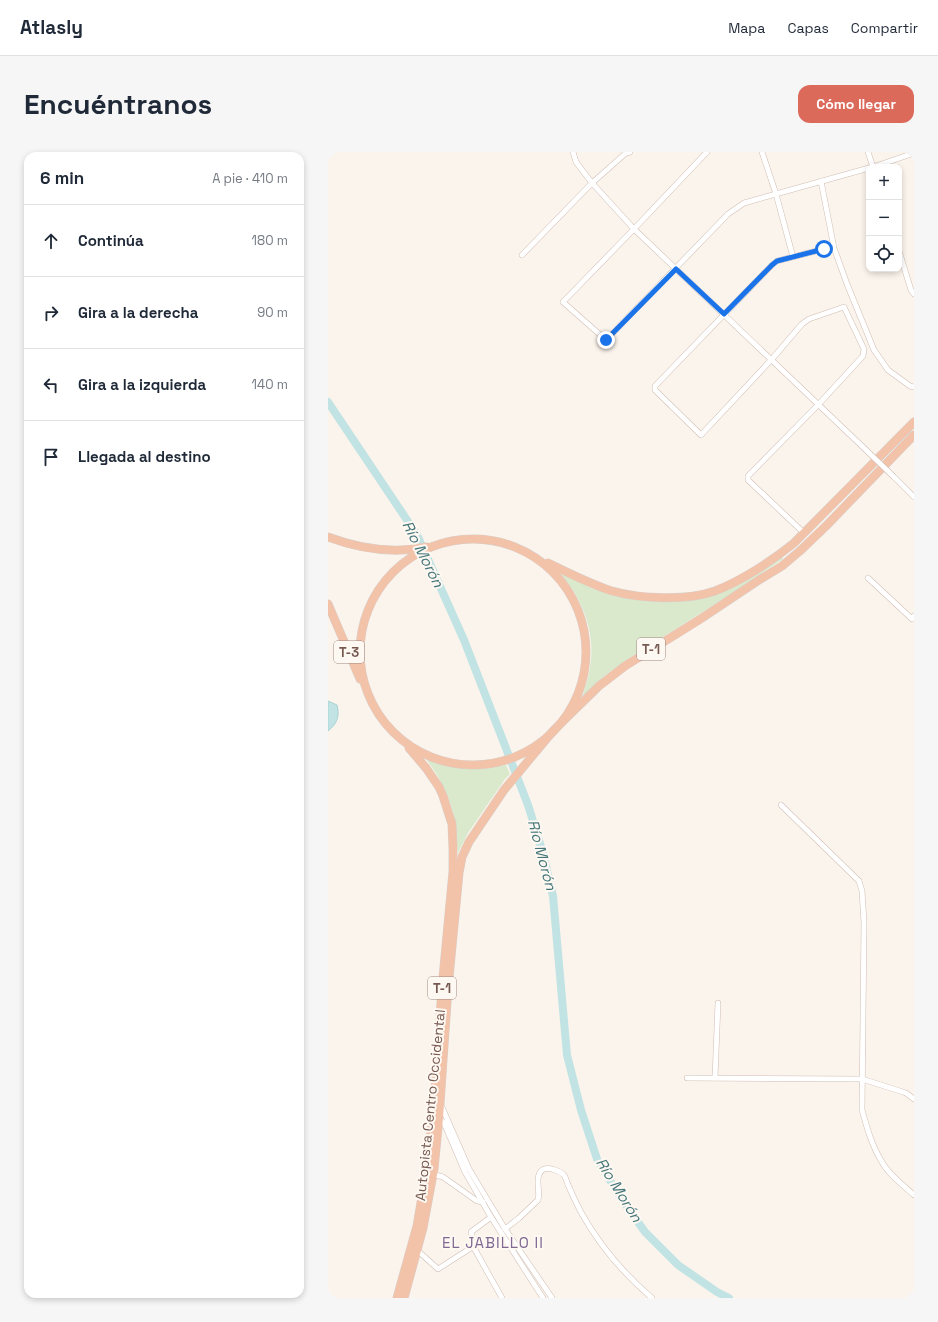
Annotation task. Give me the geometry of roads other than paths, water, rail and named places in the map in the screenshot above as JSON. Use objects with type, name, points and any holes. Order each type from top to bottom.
[{"type":"highway","name":"T-1","points":[[913,422],[804,533],[778,556],[716,590],[698,595],[644,596],[612,591],[579,578],[511,545],[484,539],[466,539],[440,544],[418,551],[400,566],[388,579],[377,594],[366,619],[362,637],[361,655],[363,673],[371,699],[385,722],[397,736],[419,752],[436,759],[462,765],[480,765],[506,760],[521,754],[540,743],[599,686],[625,666],[782,566],[827,525],[914,435]]},
{"type":"highway","points":[[328,537],[371,549],[418,551]]},
{"type":"highway","name":"T-1","points":[[528,552],[550,568],[564,585],[576,605],[584,631],[586,658],[581,685],[570,710],[553,731]]},
{"type":"highway","name":"T-3","points":[[328,604],[361,681],[371,699]]},
{"type":"highway","name":"Autopista Centro Occidental","points":[[436,1116],[440,1100],[448,988],[460,862],[469,842],[500,795],[553,731]]},
{"type":"highway","name":"Autopista Centro Occidental","points":[[397,736],[426,768],[439,787],[448,810],[453,834],[453,872],[439,1024],[436,1116],[430,1173],[425,1216],[404,1298]]},
{"type":"highway","name":"Autopista Centro Occidental","points":[[398,1298],[430,1173]]},
{"type":"street","points":[[573,152],[576,162],[592,183],[634,229],[772,359],[914,497]]},
{"type":"street","points":[[522,255],[592,183],[626,153],[630,152]]},
{"type":"street","points":[[707,152],[563,302],[606,340],[728,214],[744,203],[866,169]]},
{"type":"street","points":[[762,152],[776,194],[793,257]]},
{"type":"street","points":[[868,152],[872,164]]},
{"type":"street","points":[[882,164],[914,153]]},
{"type":"street","points":[[820,181],[834,248],[874,350],[888,370],[914,388]]},
{"type":"street","points":[[804,533],[748,480],[748,476],[818,405],[863,356],[864,349],[844,307],[809,319],[802,324],[772,359],[701,435],[654,390],[655,386],[772,265],[777,261],[824,249]]},
{"type":"street","points":[[902,260],[913,291]]},
{"type":"street","points":[[868,578],[912,619],[914,616]]},
{"type":"street","points":[[781,805],[859,881],[862,891],[864,923],[862,1110],[867,1129],[882,1162],[914,1195]]},
{"type":"street","points":[[715,1078],[718,1002]]},
{"type":"street","points":[[687,1078],[862,1079],[906,1093],[914,1099]]},
{"type":"street","points":[[440,1100],[469,1169],[505,1229],[552,1298]]},
{"type":"street","points":[[436,1116],[444,1123],[465,1172],[491,1217],[544,1298]]},
{"type":"street","points":[[505,1229],[538,1200],[538,1177],[540,1173],[549,1169],[557,1171],[564,1175],[587,1223],[609,1255],[652,1298]]},
{"type":"street","points":[[430,1173],[443,1177],[477,1201],[483,1202]]},
{"type":"street","points":[[491,1217],[471,1232],[474,1246],[502,1298]]},
{"type":"street","points":[[417,1250],[438,1269],[474,1246]]},
{"type":"water","points":[[328,701],[337,705],[338,716],[334,726],[328,731]]},
{"type":"waterway","name":"Río Morón","points":[[328,402],[417,535],[464,640],[528,805],[542,850],[553,896],[567,1055],[581,1110],[597,1159],[619,1195],[645,1232],[678,1265],[717,1292],[729,1298]]},
{"type":"district","name":"EL JABILLO II","points":[[493,1243]]}]
